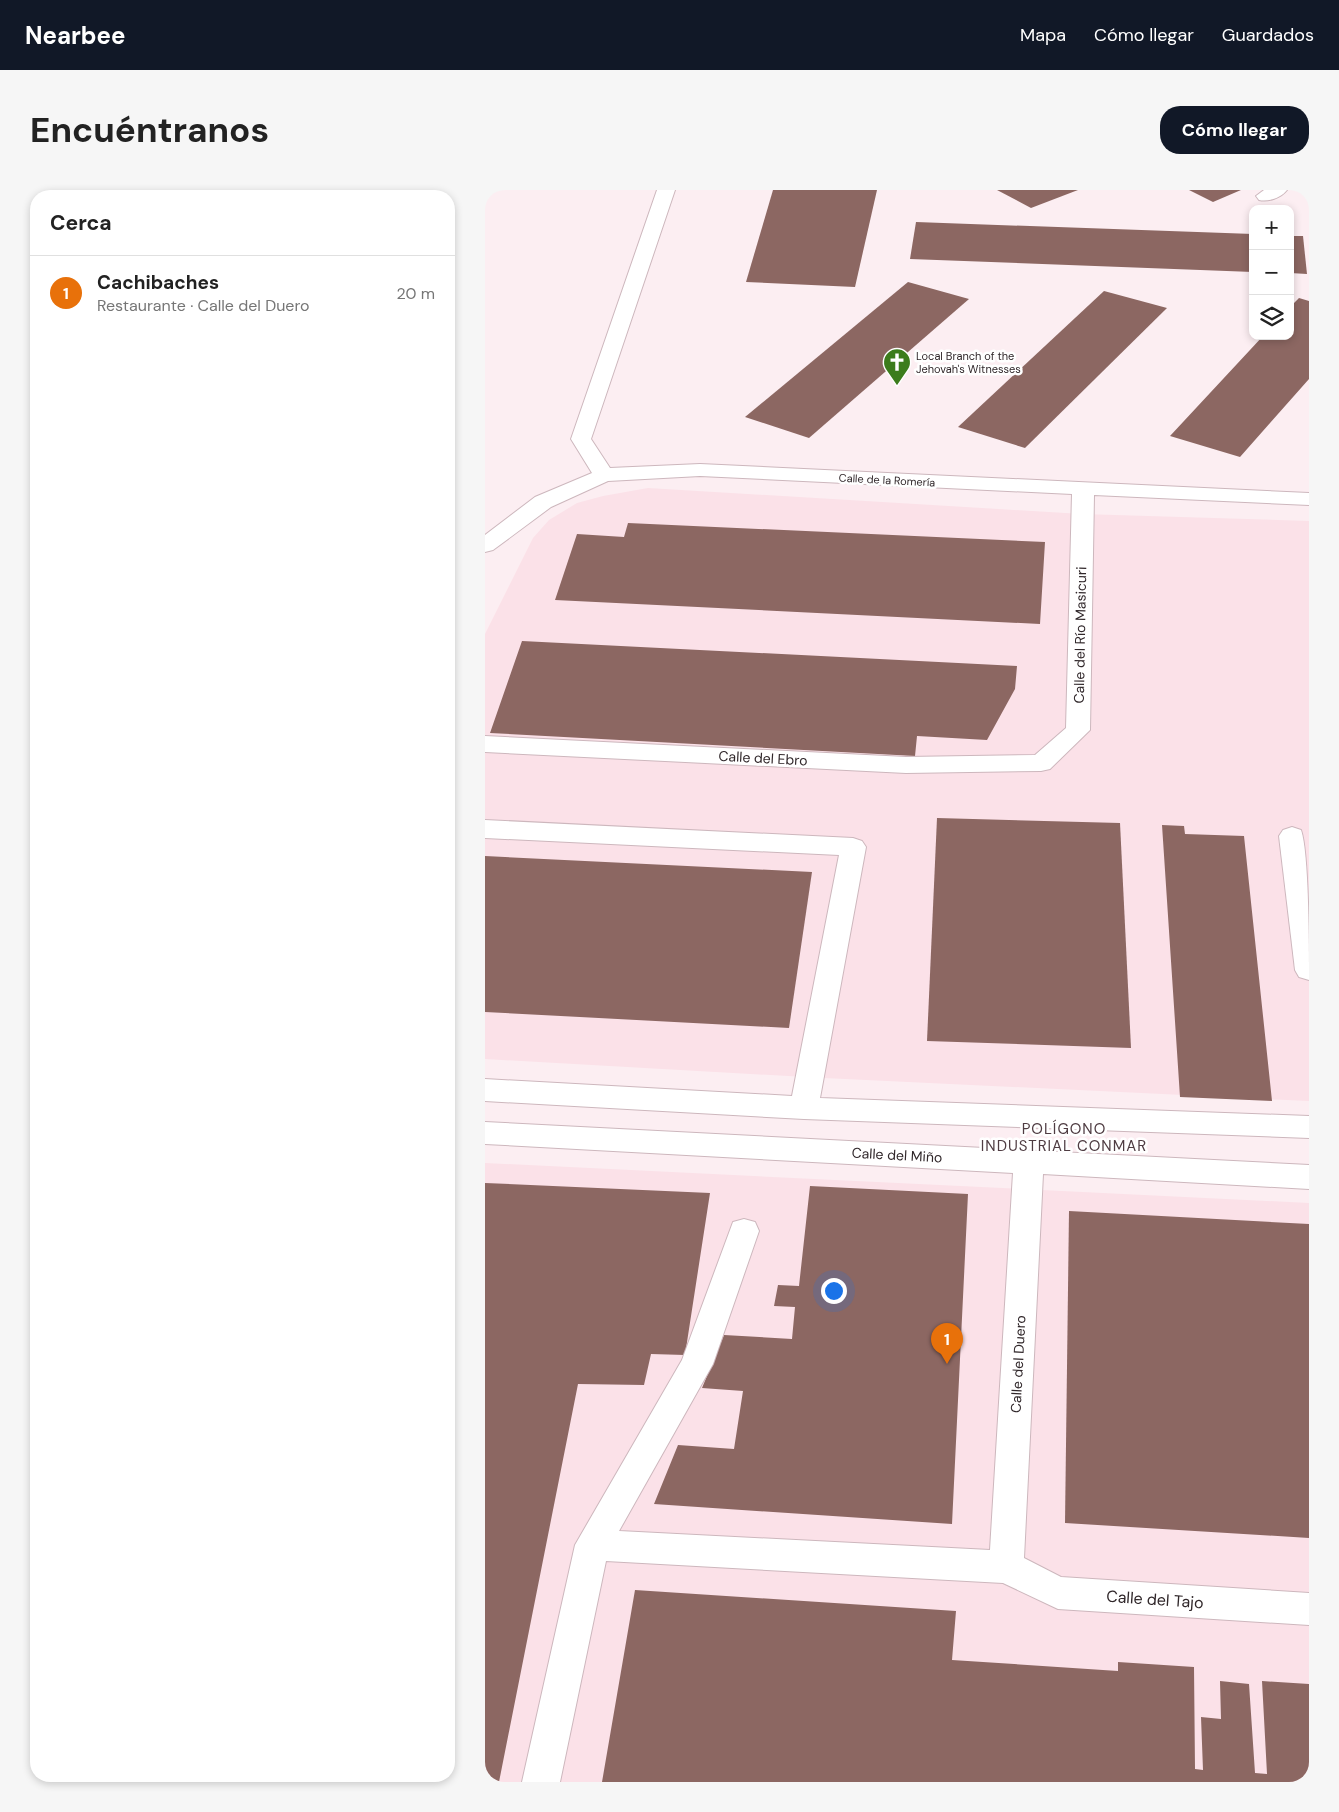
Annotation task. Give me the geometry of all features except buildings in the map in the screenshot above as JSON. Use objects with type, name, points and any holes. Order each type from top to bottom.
[{"type":"street","points":[[604,475],[581,440],[666,190]]},
{"type":"street","name":"Calle de la Romería","points":[[485,545],[543,502],[604,475],[700,470],[1083,490],[1309,499]]},
{"type":"street","name":"Calle del Río Masicuri","points":[[1041,764],[1078,730],[1083,490]]},
{"type":"street","name":"Calle del Ebro","points":[[485,744],[905,765],[1041,764]]},
{"type":"street","points":[[485,829],[853,848],[804,1108]]},
{"type":"street","points":[[1292,836],[1309,970]]},
{"type":"street","points":[[485,1090],[804,1108],[1309,1127]]},
{"type":"street","name":"Calle del Miño","points":[[485,1133],[1309,1177]]},
{"type":"street","name":"Calle del Duero","points":[[1006,1567],[1029,1162]]},
{"type":"street","points":[[541,1782],[592,1545],[697,1364],[744,1231]]},
{"type":"street","points":[[592,1545],[1006,1567]]},
{"type":"street","name":"Calle del Tajo","points":[[1006,1567],[1059,1593],[1309,1609]]},
{"type":"shaded area","points":[[648,488],[1082,514],[1309,521],[1309,1101],[824,1078],[485,1059],[485,634],[533,538],[549,520],[577,503]]},
{"type":"shaded area","points":[[485,1163],[1309,1203],[1309,1782],[485,1782]]},
{"type":"place","name":"Local Branch of the Jehovah's Witnesses","points":[[897,386]]},
{"type":"place","name":"Cachibaches","points":[[947,1364]]},
{"type":"district","name":"POLÍGONO INDUSTRIAL CONMAR","points":[[1064,1138]]}]
